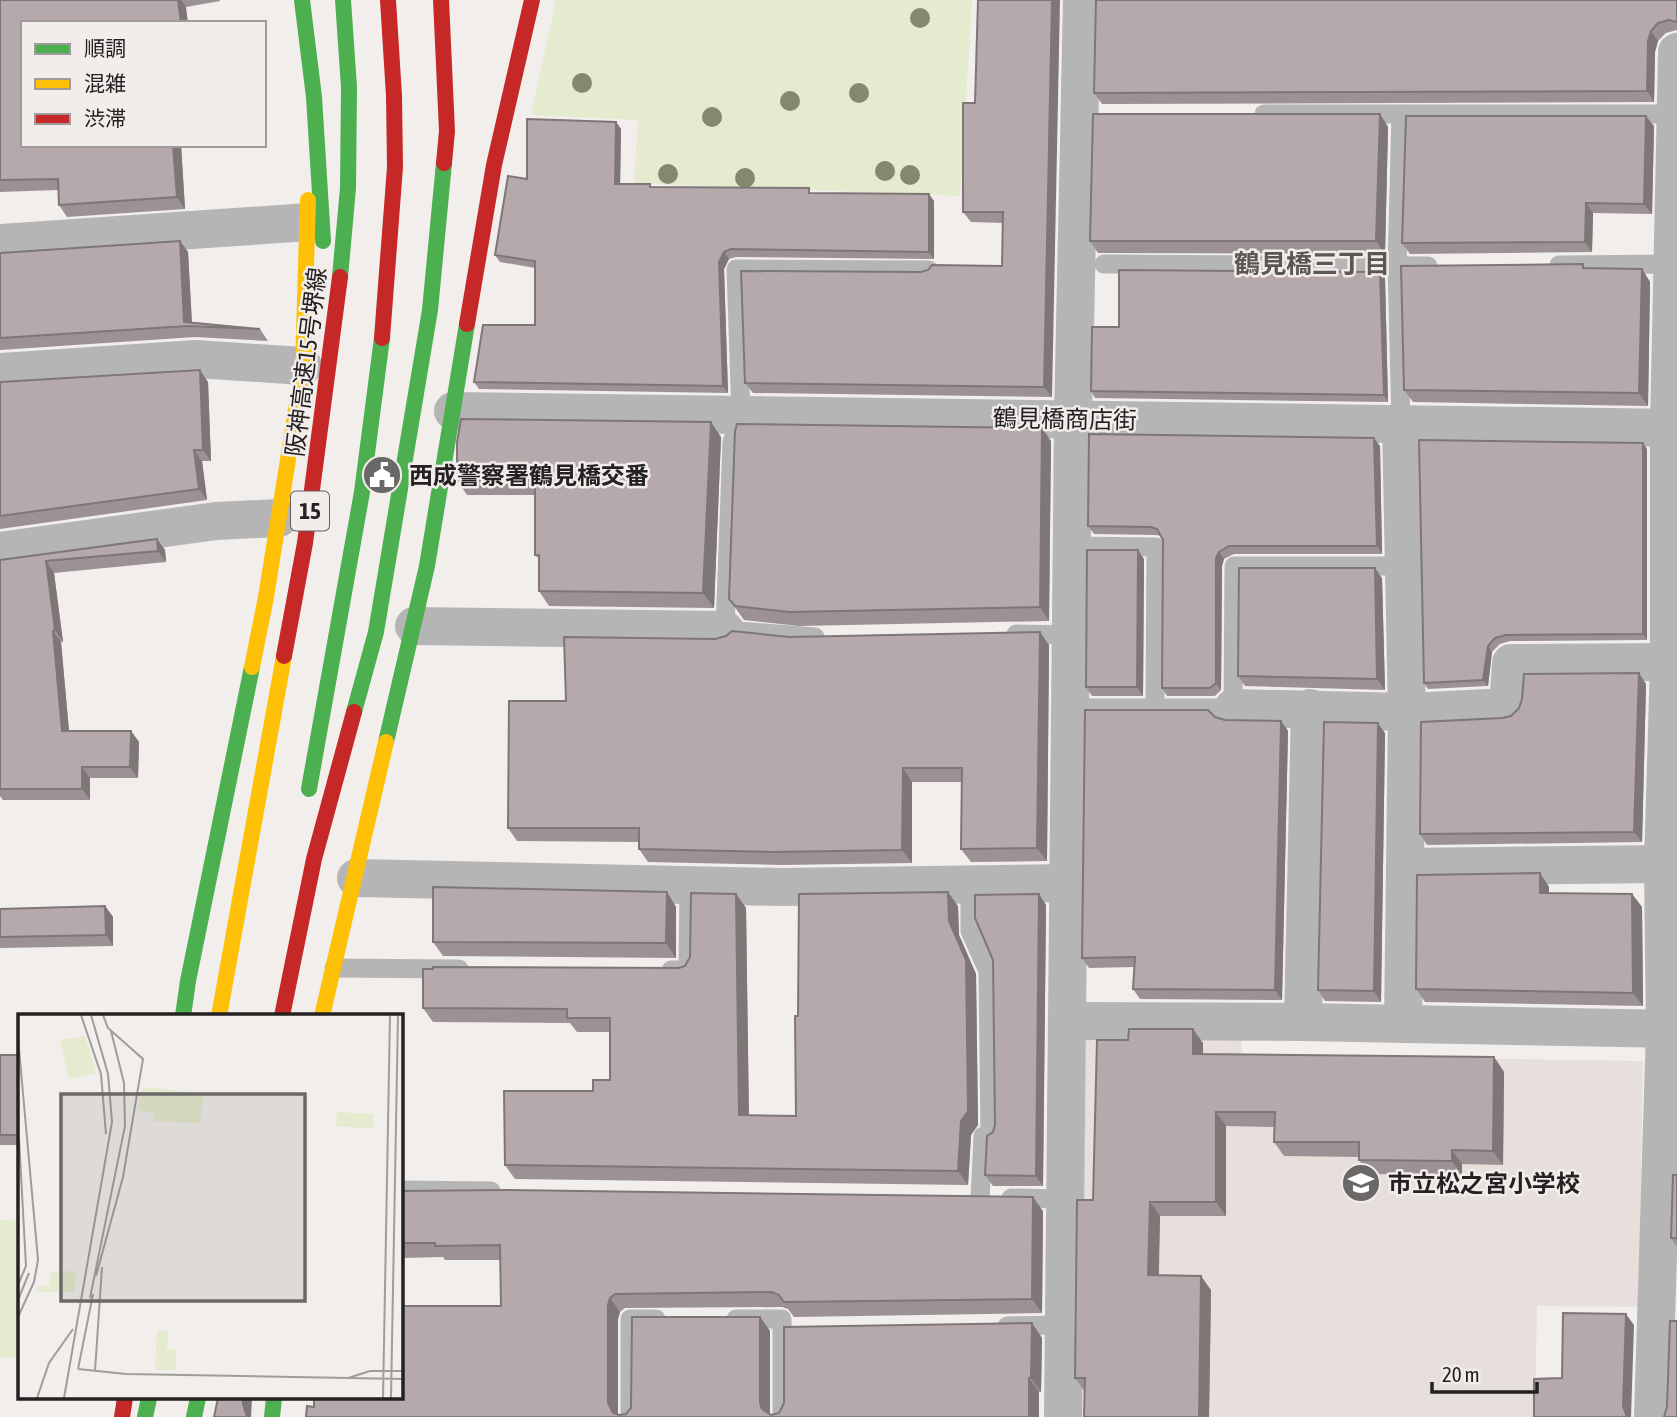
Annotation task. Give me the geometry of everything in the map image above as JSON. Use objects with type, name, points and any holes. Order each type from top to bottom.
[{"type":"main road","points":[[183,1014],[266,597],[303,366],[309,222],[303,60],[295,0]]},
{"type":"main road","points":[[302,0],[314,97],[323,257]]},
{"type":"main road","name":"阪神高速15号堺線","points":[[219,1014],[305,543],[338,305],[348,188],[349,87],[343,0]]},
{"type":"main road","name":"15","points":[[307,802],[354,547],[386,300],[394,189],[394,84],[388,0]]},
{"type":"main road","points":[[282,1014],[314,859],[376,632],[430,310],[447,131],[441,0]]},
{"type":"main road","points":[[322,1014],[427,566],[494,165],[532,0]]},
{"type":"main road","name":"15","points":[[323,422],[324,284]]},
{"type":"main road","points":[[268,1014],[287,909]]},
{"type":"street","points":[[1063,1417],[1073,419],[1082,0]]},
{"type":"street","points":[[1653,1417],[1671,1029],[1663,864],[1672,735],[1677,52]]},
{"type":"street","points":[[0,243],[309,222]]},
{"type":"street","points":[[0,372],[196,359],[303,366]]},
{"type":"street","name":"鶴見橋商店街","points":[[453,411],[1673,428]]},
{"type":"street","points":[[1401,424],[1407,712],[1403,1024]]},
{"type":"street","points":[[0,551],[216,521],[279,518]]},
{"type":"street","points":[[414,626],[724,630]]},
{"type":"street","points":[[1233,708],[1407,712],[1508,707],[1511,663],[1673,662]]},
{"type":"street","points":[[1303,1022],[1310,708]]},
{"type":"street","points":[[1405,867],[1663,864]]},
{"type":"street","points":[[356,878],[781,887],[1069,883]]},
{"type":"street","points":[[1068,1021],[1303,1022],[1671,1029]]},
{"type":"lane","points":[[1401,114],[1397,266],[1401,424]]},
{"type":"lane","points":[[1239,115],[1676,114]]},
{"type":"lane","points":[[1104,264],[1452,266]]},
{"type":"lane","points":[[1535,265],[1674,264]]},
{"type":"lane","points":[[838,637],[798,638],[724,630],[732,442],[740,415],[736,269],[929,270]]},
{"type":"lane","points":[[1072,546],[1156,547],[1155,708]]},
{"type":"lane","points":[[1071,708],[1233,708],[1234,566],[1404,566]]},
{"type":"lane","points":[[999,634],[1071,635]]},
{"type":"lane","points":[[970,884],[970,931],[988,971],[990,1136],[983,1136],[973,1198],[1066,1199]]},
{"type":"lane","points":[[647,970],[688,970],[689,885]]},
{"type":"lane","points":[[334,968],[484,969]]},
{"type":"lane","points":[[402,1190],[509,1191]]},
{"type":"lane","points":[[630,1417],[630,1319],[671,1319]]},
{"type":"lane","points":[[713,1319],[782,1319],[789,1329],[782,1417]]},
{"type":"lane","points":[[984,1326],[1064,1325]]},
{"type":"shaded area","name":"市立松之宮小学校","points":[[1084,1036],[1241,1039],[1242,1055],[1643,1061],[1639,1307],[1537,1306],[1535,1417],[1078,1417]]},
{"type":"green space","points":[[556,0],[972,0],[960,196],[634,183],[638,120],[531,115]]},
{"type":"green space","points":[[18,1219],[18,1357],[0,1357],[0,1220]]},
{"type":"building","points":[[0,0],[178,0],[181,21],[21,21],[21,147],[173,147],[177,197],[59,205],[58,179],[0,180]]},
{"type":"building","points":[[978,0],[1052,0],[1044,387],[745,383],[741,271],[921,272],[932,265],[1002,266],[1003,212],[963,212],[963,103],[975,103]]},
{"type":"building","points":[[1096,0],[1677,0],[1677,22],[1669,20],[1658,23],[1651,31],[1648,41],[1647,91],[1094,93]]},
{"type":"building","points":[[1093,114],[1380,114],[1376,241],[1090,241]]},
{"type":"building","points":[[1406,116],[1646,116],[1644,204],[1586,203],[1585,242],[1402,243]]},
{"type":"building","points":[[527,119],[616,122],[615,184],[650,184],[650,187],[809,188],[809,193],[929,194],[929,252],[731,249],[724,252],[719,262],[723,386],[474,382],[483,325],[535,325],[535,261],[495,255],[508,176],[527,179]]},
{"type":"building","points":[[180,241],[184,322],[260,329],[187,326],[0,338],[0,253]]},
{"type":"building","points":[[1583,264],[1583,268],[1642,269],[1639,393],[1404,390],[1401,266]]},
{"type":"building","points":[[1119,270],[1380,272],[1384,395],[1091,391],[1092,327],[1119,327]]},
{"type":"building","points":[[200,370],[203,450],[194,450],[199,489],[0,516],[0,382]]},
{"type":"building","points":[[461,419],[711,422],[703,593],[539,591],[539,555],[535,555],[535,480],[457,480],[457,442]]},
{"type":"building","points":[[737,424],[1042,428],[1040,607],[789,612],[735,606],[729,599]]},
{"type":"building","points":[[1089,434],[1374,438],[1377,546],[1229,546],[1219,552],[1216,558],[1216,683],[1210,688],[1162,688],[1163,540],[1157,529],[1151,527],[1088,526]]},
{"type":"building","points":[[1419,440],[1643,443],[1643,634],[1506,635],[1495,638],[1488,646],[1483,680],[1424,683]]},
{"type":"building","points":[[157,539],[158,551],[46,561],[55,630],[62,731],[131,731],[130,767],[82,767],[82,789],[0,789],[0,560]]},
{"type":"building","points":[[1087,550],[1138,550],[1137,687],[1086,687]]},
{"type":"building","points":[[1239,568],[1375,568],[1377,679],[1238,676]]},
{"type":"building","points":[[732,631],[789,637],[1040,632],[1037,848],[961,849],[962,768],[903,768],[902,850],[772,852],[639,849],[639,828],[508,828],[509,701],[566,701],[564,637],[715,639]]},
{"type":"building","points":[[1639,673],[1634,832],[1420,834],[1421,722],[1511,716],[1519,708],[1522,699],[1524,674]]},
{"type":"building","points":[[1085,710],[1208,710],[1215,717],[1225,720],[1281,721],[1275,990],[1133,989],[1135,957],[1082,958]]},
{"type":"building","points":[[1324,722],[1378,723],[1374,991],[1318,990]]},
{"type":"building","points":[[1540,873],[1540,893],[1632,894],[1633,993],[1416,989],[1417,875]]},
{"type":"building","points":[[433,887],[667,892],[666,943],[433,942]]},
{"type":"building","points":[[948,892],[949,921],[966,960],[968,1111],[961,1121],[958,1171],[505,1165],[504,1091],[593,1091],[593,1080],[610,1080],[610,1018],[567,1018],[567,1009],[423,1008],[423,969],[433,967],[685,966],[690,957],[691,893],[736,894],[739,1115],[796,1116],[795,1016],[798,1016],[799,894]]},
{"type":"building","points":[[1039,894],[1036,1176],[985,1175],[987,1136],[993,1132],[995,1125],[993,960],[975,918],[975,895]]},
{"type":"building","points":[[105,906],[106,935],[0,937],[0,909]]},
{"type":"building","points":[[1129,1029],[1193,1029],[1193,1054],[1494,1057],[1493,1151],[1452,1150],[1452,1161],[1359,1160],[1359,1142],[1274,1142],[1275,1112],[1216,1112],[1216,1202],[1150,1202],[1148,1275],[1201,1276],[1199,1417],[1084,1417],[1085,1378],[1075,1378],[1077,1200],[1093,1200],[1097,1040],[1128,1040]]},
{"type":"building","points":[[0,1055],[18,1055],[18,1135],[0,1135]]},
{"type":"building","points":[[1673,1175],[1677,1175],[1677,1238],[1671,1238]]},
{"type":"building","points":[[402,1191],[1033,1197],[1032,1299],[784,1302],[779,1295],[772,1292],[615,1294],[608,1305],[608,1403],[613,1413],[619,1415],[626,1414],[631,1408],[632,1317],[760,1317],[760,1403],[762,1409],[771,1415],[779,1413],[784,1403],[784,1327],[1032,1323],[1029,1417],[306,1417],[307,1406],[314,1407],[314,1400],[402,1400],[402,1306],[501,1306],[500,1245],[435,1246],[435,1243],[402,1243]]},
{"type":"building","points":[[1563,1313],[1626,1314],[1623,1406],[1627,1417],[1534,1417],[1534,1379],[1562,1378]]},
{"type":"building","points":[[1670,1321],[1677,1321],[1677,1417],[1664,1417],[1667,1407]]},
{"type":"building","points":[[218,1400],[243,1400],[247,1417],[214,1417]]},
{"type":"traffic: fast","points":[[302,0],[314,97],[323,241]]},
{"type":"traffic: fast","points":[[340,277],[348,188],[349,87],[343,0]]},
{"type":"traffic: fast","points":[[354,712],[376,632],[430,310],[444,163]]},
{"type":"traffic: fast","points":[[386,742],[427,566],[467,324]]},
{"type":"traffic: fast","points":[[309,789],[362,492],[382,338]]},
{"type":"traffic: fast","points":[[183,1014],[252,667]]},
{"type":"traffic: fast","points":[[145,1417],[149,1400]]},
{"type":"traffic: fast","points":[[194,1417],[198,1400]]},
{"type":"traffic: fast","points":[[272,1417],[274,1400]]},
{"type":"traffic: slow","points":[[252,667],[266,597],[303,366],[308,200]]},
{"type":"traffic: slow","points":[[219,1014],[284,656]]},
{"type":"traffic: slow","points":[[322,1014],[386,742]]},
{"type":"traffic: jam","points":[[382,338],[395,167],[388,0]]},
{"type":"traffic: jam","points":[[441,0],[447,131],[444,163]]},
{"type":"traffic: jam","points":[[467,324],[494,165],[532,0]]},
{"type":"traffic: jam","points":[[284,656],[305,543],[340,277]]},
{"type":"traffic: jam","points":[[282,1014],[314,859],[354,712]]},
{"type":"traffic: jam","points":[[122,1417],[125,1400]]},
{"type":"place","name":"西成警察署鶴見橋交番","points":[[382,475]]},
{"type":"place","name":"市立松之宮小学校","points":[[1361,1183]]},
{"type":"district","name":"鶴見橋三丁目","points":[[1312,264]]}]
